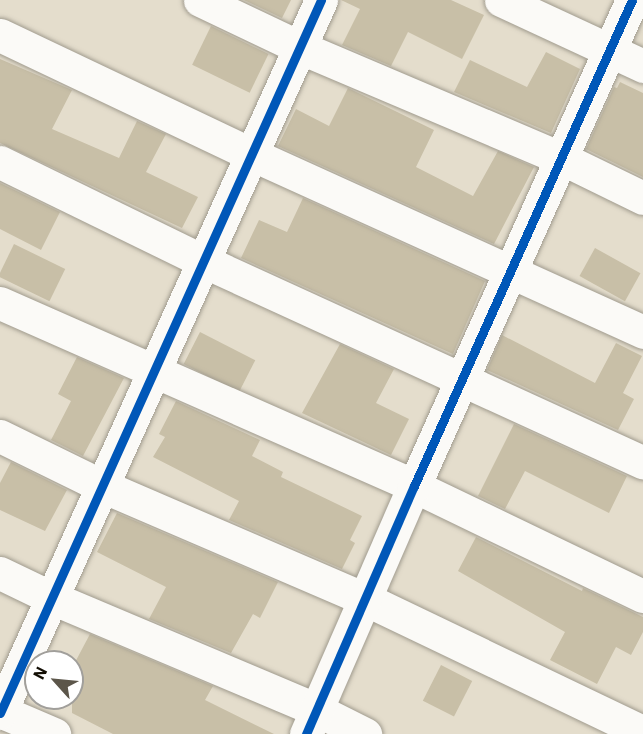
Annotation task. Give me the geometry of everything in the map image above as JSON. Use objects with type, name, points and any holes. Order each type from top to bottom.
[{"type":"street","points":[[200,0],[299,47],[561,158],[643,198]]},
{"type":"street","points":[[54,734],[0,711],[52,598],[100,485],[321,0]]},
{"type":"street","points":[[501,0],[643,66]]},
{"type":"street","points":[[312,722],[414,486],[632,0]]},
{"type":"street","points":[[0,35],[251,154],[643,332]]},
{"type":"street","points":[[0,162],[203,261],[643,462]]},
{"type":"street","points":[[0,303],[414,486],[643,596]]},
{"type":"street","points":[[0,436],[100,485],[365,599],[643,732]]},
{"type":"street","points":[[0,573],[312,722],[365,734]]},
{"type":"building","points":[[244,0],[291,0],[282,18]]},
{"type":"building","points":[[341,0],[451,0],[484,15],[462,59],[408,32],[391,66],[342,45],[360,9]]},
{"type":"building","points":[[211,26],[269,54],[250,93],[192,65]]},
{"type":"building","points":[[546,52],[580,69],[551,133],[454,92],[470,60],[527,87]]},
{"type":"building","points":[[0,59],[72,90],[52,129],[119,158],[137,121],[166,134],[146,172],[198,197],[182,228],[0,143]]},
{"type":"building","points":[[620,82],[643,93],[643,177],[586,149],[614,87],[617,88]]},
{"type":"building","points":[[348,88],[434,130],[416,167],[473,196],[498,151],[534,167],[494,244],[278,146],[296,109],[329,126]]},
{"type":"building","points":[[0,183],[60,212],[41,250],[0,229]]},
{"type":"building","points":[[303,198],[485,281],[453,354],[241,258],[259,220],[287,232]]},
{"type":"building","points":[[14,244],[65,269],[49,301],[0,277]]},
{"type":"building","points":[[595,248],[640,273],[625,301],[579,276]]},
{"type":"building","points":[[200,332],[255,360],[239,392],[184,364]]},
{"type":"building","points":[[502,335],[595,383],[616,343],[642,356],[623,393],[634,399],[618,430],[487,370]]},
{"type":"building","points":[[340,344],[394,369],[376,403],[409,419],[391,455],[302,413]]},
{"type":"building","points":[[77,357],[124,378],[83,456],[51,440],[71,401],[58,394]]},
{"type":"building","points":[[176,401],[260,440],[252,456],[283,472],[281,477],[362,516],[350,540],[355,543],[342,569],[229,520],[239,501],[153,457],[165,437],[159,434]]},
{"type":"building","points":[[514,424],[627,476],[609,513],[525,471],[505,509],[478,496]]},
{"type":"building","points":[[11,462],[67,490],[45,531],[0,510],[0,483]]},
{"type":"building","points":[[117,513],[278,582],[260,618],[253,614],[231,653],[149,619],[166,587],[97,552]]},
{"type":"building","points":[[476,537],[582,591],[583,588],[643,617],[643,632],[631,655],[616,647],[597,684],[550,660],[565,632],[458,571]]},
{"type":"building","points":[[90,634],[213,686],[205,700],[274,734],[113,734],[72,713],[72,710],[84,710],[84,650],[82,650]]},
{"type":"building","points":[[441,665],[472,681],[454,717],[423,701]]},
{"type":"cycle path","points":[[0,713],[321,0]]},
{"type":"cycle path","points":[[306,734],[414,486],[632,0]]}]
